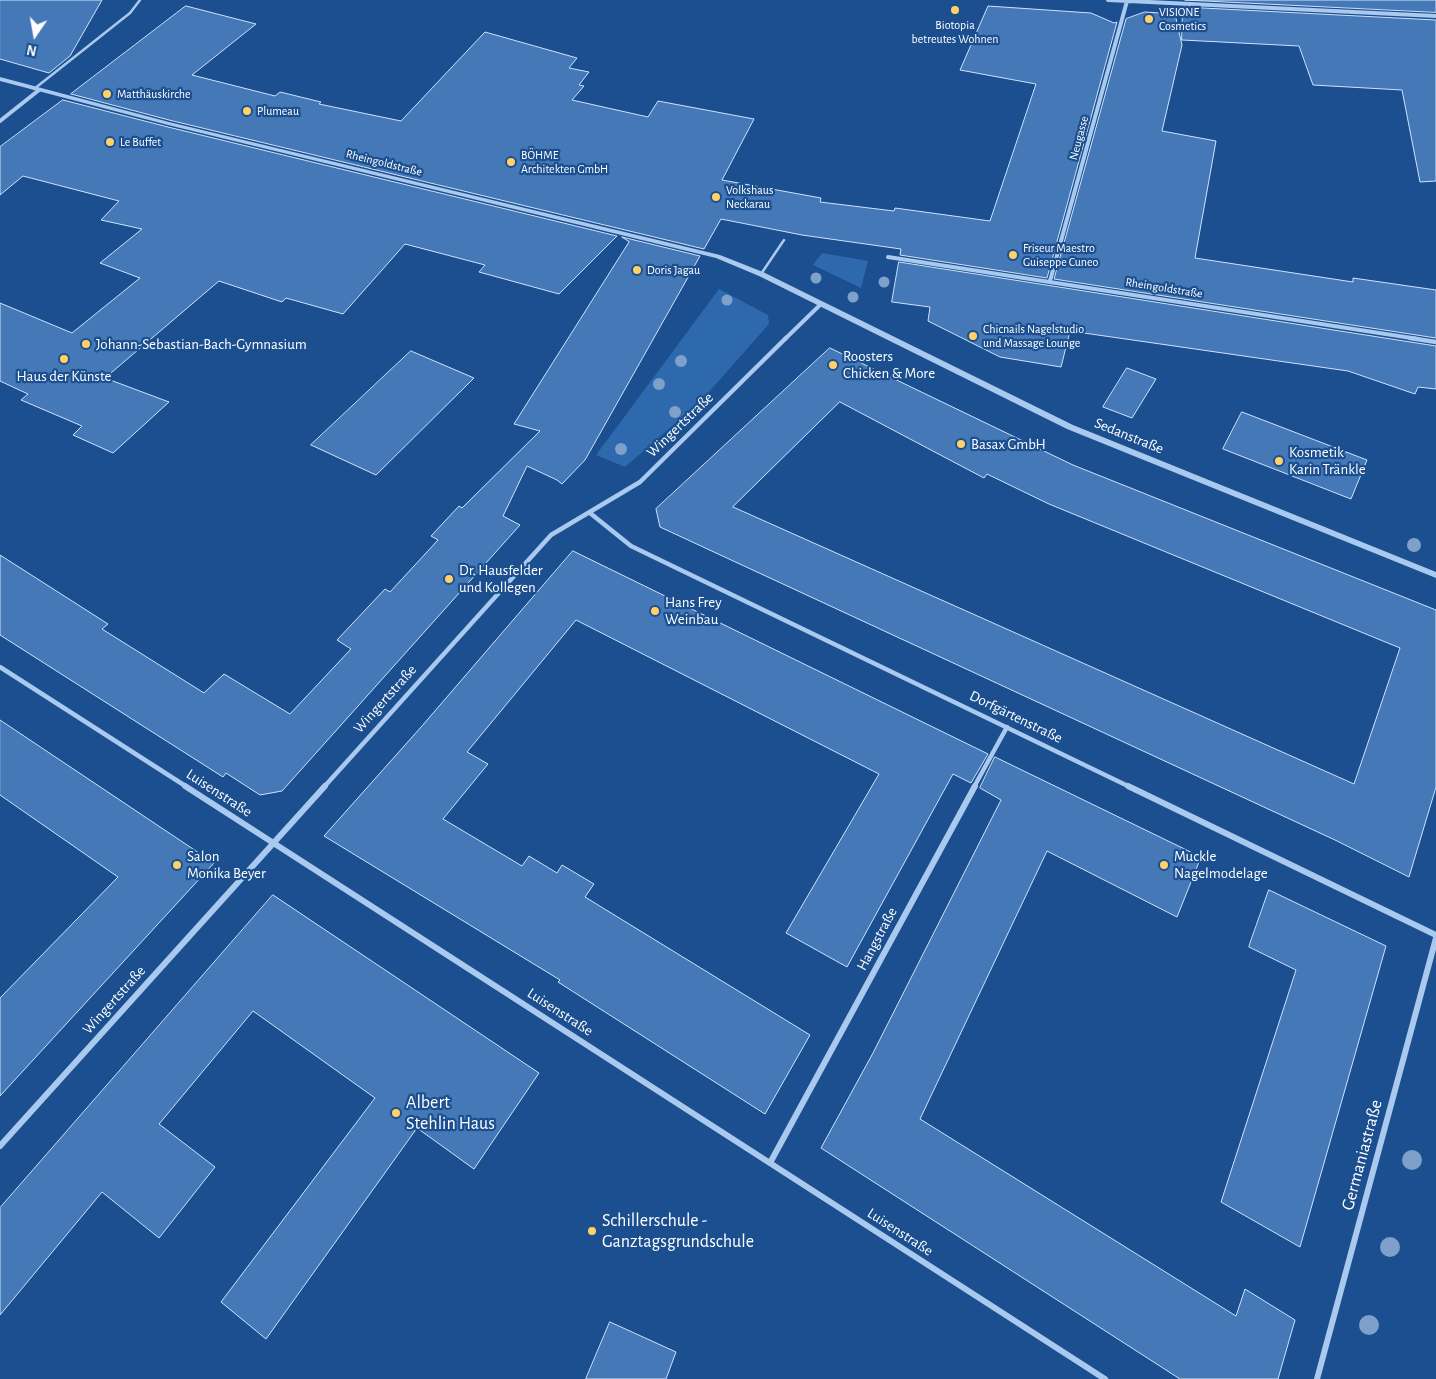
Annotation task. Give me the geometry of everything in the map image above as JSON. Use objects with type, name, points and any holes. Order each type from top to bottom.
[{"type":"street","points":[[1108,0],[1436,16]]},
{"type":"street","name":"Neugasse","points":[[1050,281],[1127,1]]},
{"type":"street","name":"Rheingoldstraße","points":[[0,79],[36,90],[706,252],[761,274],[821,304]]},
{"type":"street","points":[[0,121],[36,90]]},
{"type":"street","name":"Rheingoldstraße","points":[[888,257],[1436,342]]},
{"type":"street","name":"Wingertstraße","points":[[0,1146],[551,535],[590,514],[640,482],[821,304]]},
{"type":"street","name":"Sedanstraße","points":[[821,304],[1070,426],[1436,575]]},
{"type":"street","name":"Dorfgärtenstraße","points":[[590,514],[631,546],[1436,937]]},
{"type":"street","name":"Luisenstraße","points":[[0,668],[1105,1379]]},
{"type":"street","name":"Hangstraße","points":[[770,1163],[1007,727]]},
{"type":"street","name":"Germaniastraße","points":[[1317,1379],[1436,937]]},
{"type":"lane","points":[[36,90],[130,13],[140,0]]},
{"type":"lane","points":[[761,274],[784,240]]},
{"type":"shaded area","points":[[822,253],[868,261],[861,288],[813,265]]},
{"type":"shaded area","points":[[719,289],[768,315],[769,324],[700,402],[625,467],[596,455]]},
{"type":"building","points":[[0,0],[102,0],[70,56],[49,73],[0,59]]},
{"type":"building","points":[[1185,0],[1436,0],[1436,12]]},
{"type":"building","points":[[186,6],[256,24],[192,75],[275,96],[280,92],[321,102],[319,104],[401,121],[485,32],[577,58],[569,68],[589,72],[579,85],[584,86],[572,100],[648,117],[658,101],[754,119],[722,180],[821,198],[820,202],[894,211],[895,208],[990,221],[1036,84],[960,70],[988,6],[1091,13],[1114,23],[1117,22],[1047,278],[900,255],[901,249],[802,235],[721,219],[704,249],[169,120],[71,94]]},
{"type":"building","points":[[1183,7],[1436,20],[1436,181],[1420,182],[1402,90],[1313,85],[1299,46],[1182,40]]},
{"type":"building","points":[[1145,12],[1175,14],[1182,45],[1162,131],[1216,141],[1195,258],[1353,282],[1353,278],[1436,290],[1436,338],[1054,279],[1126,19]]},
{"type":"building","points":[[63,100],[617,236],[559,294],[479,272],[485,265],[405,244],[343,314],[286,298],[282,302],[219,281],[105,378],[169,402],[113,453],[73,435],[82,426],[21,400],[28,394],[0,381],[0,303],[72,333],[140,278],[100,263],[142,229],[101,220],[119,201],[23,176],[0,195],[0,147]]},
{"type":"building","points":[[622,237],[700,256],[585,460],[562,484],[527,466],[503,516],[520,525],[282,791],[260,795],[226,773],[223,777],[0,635],[0,555],[108,624],[102,629],[204,693],[224,674],[290,714],[351,649],[337,640],[385,589],[390,592],[438,540],[431,536],[459,506],[462,508],[540,431],[514,424],[629,242]]},
{"type":"building","points":[[899,262],[1436,346],[1436,389],[1418,387],[1415,394],[1348,371],[1070,331],[1061,367],[1000,357],[928,321],[930,307],[892,302]]},
{"type":"building","points":[[830,348],[1073,465],[1436,610],[1436,787],[1409,877],[1335,840],[660,527],[656,509]],"holes":[[[840,402],[984,478],[987,474],[1049,504],[1400,648],[1354,784],[733,507]]]},
{"type":"building","points":[[411,351],[474,378],[376,475],[311,445]]},
{"type":"building","points":[[1127,368],[1156,379],[1132,418],[1103,407]]},
{"type":"building","points":[[1242,412],[1367,460],[1351,499],[1223,449]]},
{"type":"building","points":[[573,551],[988,754],[971,783],[953,774],[847,967],[786,933],[879,774],[576,620],[467,752],[488,764],[443,819],[522,866],[529,856],[557,873],[562,865],[594,884],[585,897],[810,1035],[765,1114],[558,982],[560,980],[324,836]]},
{"type":"building","points":[[0,720],[214,863],[0,1096],[0,998],[118,877],[0,795]]},
{"type":"building","points":[[995,757],[1201,857],[1177,917],[1047,851],[920,1119],[1236,1316],[1245,1289],[1295,1320],[1278,1379],[1180,1379],[821,1148],[873,1053],[1001,800],[980,788]]},
{"type":"building","points":[[1269,890],[1386,946],[1300,1247],[1221,1202],[1296,970],[1249,947]]},
{"type":"building","points":[[273,895],[539,1073],[474,1169],[417,1128],[266,1339],[221,1302],[375,1098],[253,1011],[159,1124],[215,1167],[159,1238],[102,1192],[0,1315],[0,1208]]},
{"type":"building","points":[[610,1322],[676,1352],[666,1379],[586,1379]]},
{"type":"place","name":"Biotopia betreutes Wohnen","points":[[955,10]]},
{"type":"place","name":"VISIONE Cosmetics","points":[[1149,19]]},
{"type":"place","name":"Matthäuskirche","points":[[107,94]]},
{"type":"place","name":"Plumeau","points":[[247,111]]},
{"type":"place","name":"Le Buffet","points":[[110,142]]},
{"type":"place","name":"BÖHME Architekten GmbH","points":[[511,162]]},
{"type":"place","name":"Volkshaus Neckarau","points":[[716,197]]},
{"type":"place","name":"Friseur Maestro Guiseppe Cuneo","points":[[1013,255]]},
{"type":"place","name":"Doris Jagau","points":[[637,270]]},
{"type":"place","name":"Chicnails Nagelstudio und Massage Lounge","points":[[973,336]]},
{"type":"place","name":"Johann-Sebastian-Bach-Gymnasium","points":[[86,344]]},
{"type":"place","name":"Haus der Künste","points":[[64,359]]},
{"type":"place","name":"Roosters Chicken & More","points":[[833,365]]},
{"type":"place","name":"Basax GmbH","points":[[961,444]]},
{"type":"place","name":"Kosmetik Karin Tränkle","points":[[1279,461]]},
{"type":"place","name":"Dr. Hausfelder und Kollegen","points":[[449,579]]},
{"type":"place","name":"Hans Frey Weinbau","points":[[655,611]]},
{"type":"place","name":"Salon Monika Beyer","points":[[177,865]]},
{"type":"place","name":"Muckle Nagelmodelage","points":[[1164,865]]},
{"type":"place","name":"Albert Stehlin Haus","points":[[396,1113]]},
{"type":"place","name":"Schillerschule - Ganztagsgrundschule","points":[[592,1231]]}]
